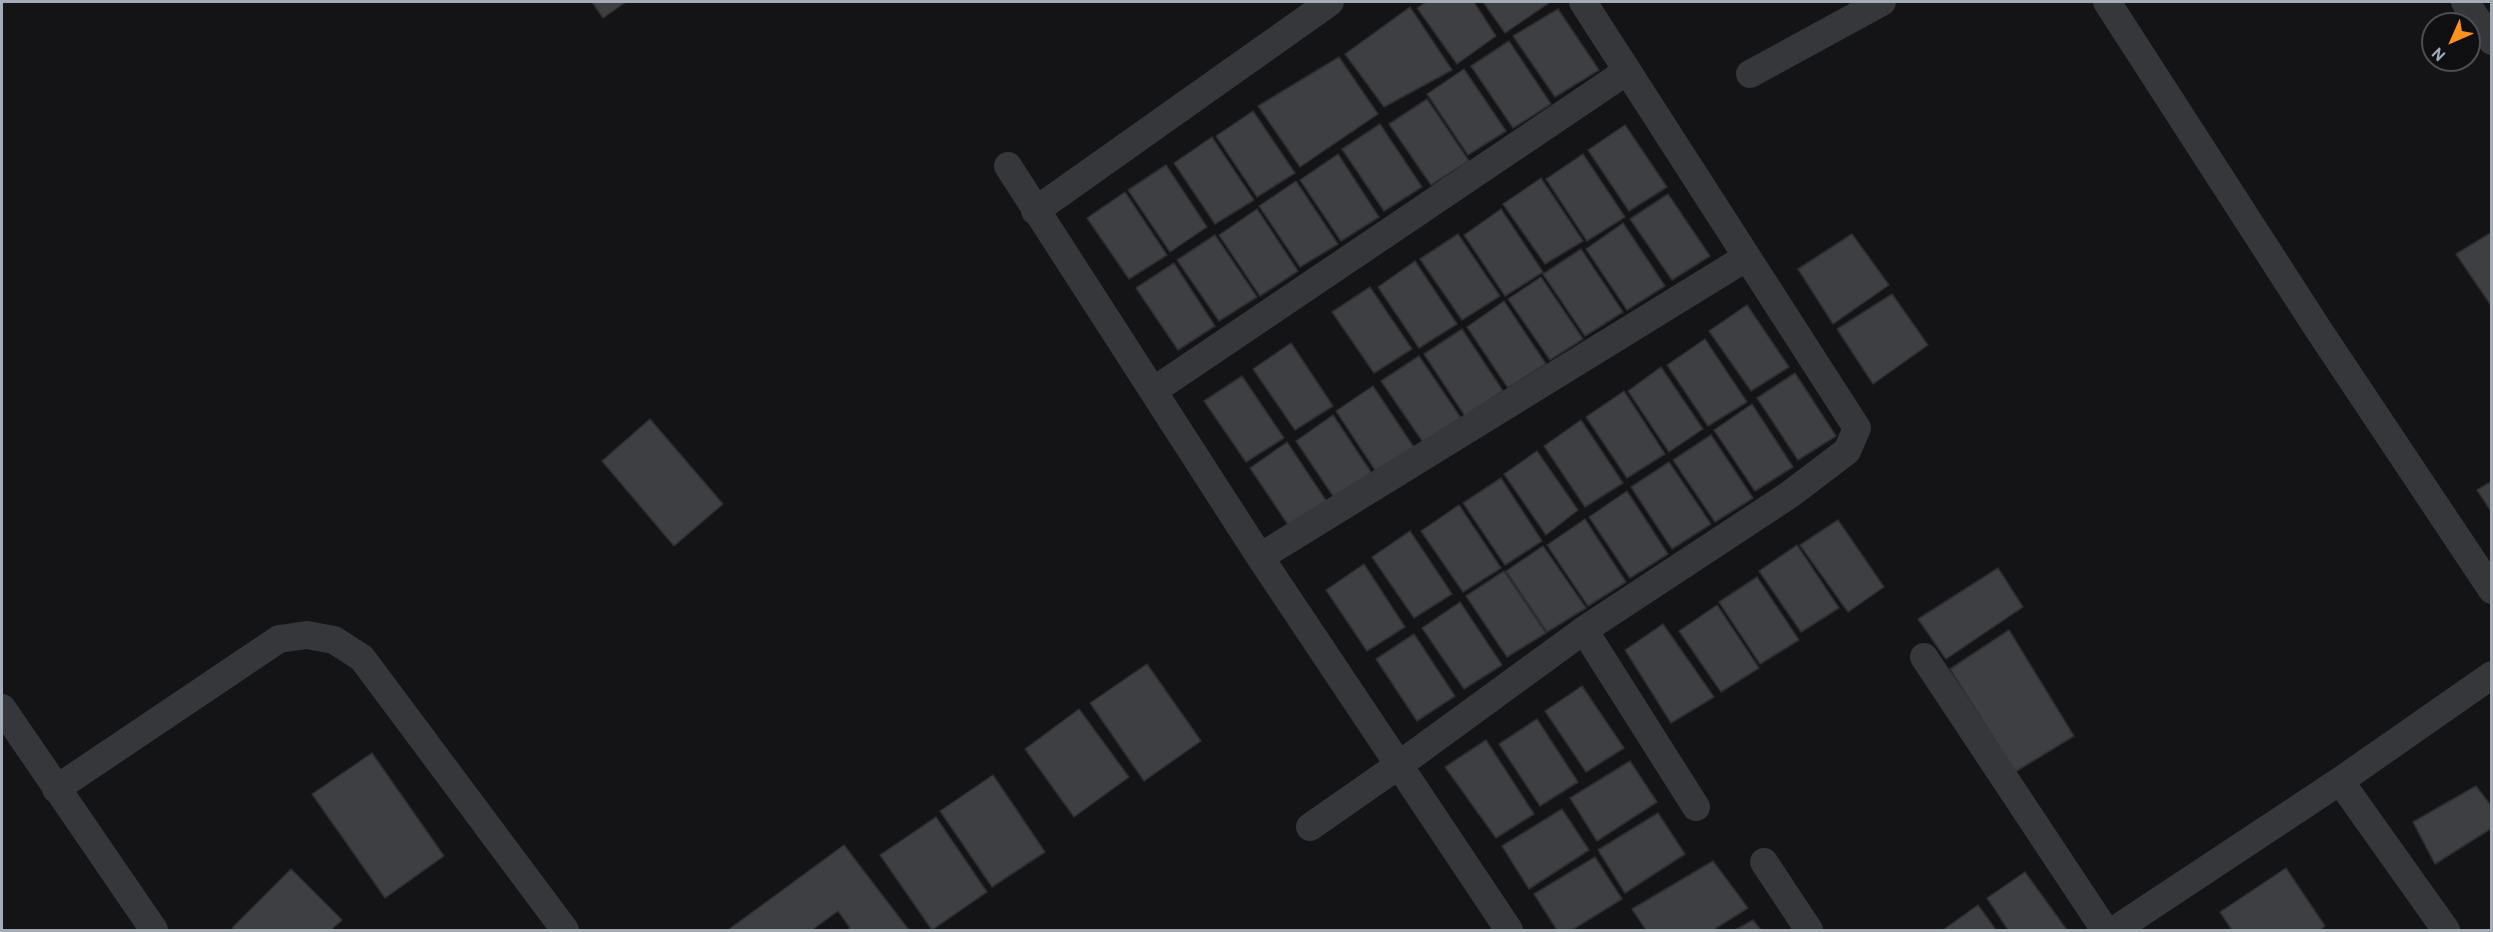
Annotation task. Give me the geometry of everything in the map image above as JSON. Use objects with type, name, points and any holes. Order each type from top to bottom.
[{"type":"street","points":[[1035,211],[1330,2]]},
{"type":"street","points":[[1310,827],[1400,765],[1584,630],[1789,495],[1847,451],[1857,428],[1583,2]]},
{"type":"street","points":[[1750,74],[1882,2]]},
{"type":"street","points":[[2107,2],[2318,329],[2492,590]]},
{"type":"street","points":[[2465,2],[2492,42]]},
{"type":"street","points":[[1153,391],[1627,71]]},
{"type":"street","points":[[1008,166],[1260,557],[1509,930]]},
{"type":"street","points":[[1260,557],[1747,257]]},
{"type":"street","points":[[1584,630],[1696,807]]},
{"type":"street","points":[[56,789],[279,639],[307,635],[334,640],[362,658],[565,930]]},
{"type":"street","points":[[1924,657],[2105,930]]},
{"type":"street","points":[[2115,930],[2340,781],[2492,675]]},
{"type":"street","points":[[2,708],[154,930]]},
{"type":"street","points":[[2340,781],[2446,930]]},
{"type":"street","points":[[1764,862],[1809,930]]},
{"type":"building","points":[[592,2],[626,2],[603,18]]},
{"type":"building","points":[[1426,2],[1474,2],[1496,36],[1457,64],[1417,8]]},
{"type":"building","points":[[1483,2],[1547,2],[1549,3],[1505,33]]},
{"type":"building","points":[[1410,7],[1452,70],[1384,107],[1345,54]]},
{"type":"building","points":[[1558,9],[1599,70],[1555,97],[1513,36]]},
{"type":"building","points":[[1509,41],[1551,104],[1513,128],[1471,66]]},
{"type":"building","points":[[1339,57],[1378,114],[1300,167],[1258,106]]},
{"type":"building","points":[[1464,69],[1506,131],[1468,155],[1427,94]]},
{"type":"building","points":[[1427,99],[1469,161],[1431,185],[1389,124]]},
{"type":"building","points":[[1253,111],[1295,173],[1257,197],[1216,136]]},
{"type":"building","points":[[1380,124],[1422,187],[1384,211],[1342,149]]},
{"type":"building","points":[[1625,125],[1667,187],[1629,211],[1588,150]]},
{"type":"building","points":[[1212,137],[1254,200],[1215,224],[1174,163]]},
{"type":"building","points":[[1338,154],[1379,217],[1341,241],[1300,180]]},
{"type":"building","points":[[1583,154],[1625,217],[1587,241],[1546,179]]},
{"type":"building","points":[[1166,165],[1207,227],[1170,252],[1128,190]]},
{"type":"building","points":[[1541,178],[1583,241],[1545,264],[1503,204]]},
{"type":"building","points":[[1296,181],[1338,244],[1300,267],[1259,206]]},
{"type":"building","points":[[1125,192],[1167,255],[1129,279],[1087,218]]},
{"type":"building","points":[[1668,194],[1710,256],[1672,280],[1630,219]]},
{"type":"building","points":[[1257,209],[1298,271],[1260,296],[1219,235]]},
{"type":"building","points":[[1501,209],[1543,272],[1505,296],[1464,235]]},
{"type":"building","points":[[1623,223],[1665,286],[1627,310],[1586,249]]},
{"type":"building","points":[[2492,232],[2492,307],[2456,254]]},
{"type":"building","points":[[1458,234],[1500,296],[1462,320],[1420,259]]},
{"type":"building","points":[[1852,234],[1889,285],[1833,324],[1798,269]]},
{"type":"building","points":[[1215,235],[1257,297],[1219,321],[1177,260]]},
{"type":"building","points":[[1581,249],[1623,312],[1585,336],[1543,274]]},
{"type":"building","points":[[1415,261],[1457,324],[1419,348],[1378,287]]},
{"type":"building","points":[[1174,263],[1215,326],[1178,350],[1136,288]]},
{"type":"building","points":[[1541,277],[1583,339],[1550,360],[1508,299]]},
{"type":"building","points":[[1370,287],[1412,349],[1374,373],[1332,312]]},
{"type":"building","points":[[1892,294],[1928,345],[1873,384],[1837,329]]},
{"type":"building","points":[[1504,301],[1546,364],[1508,388],[1467,327]]},
{"type":"building","points":[[1747,305],[1789,367],[1751,391],[1709,331]]},
{"type":"building","points":[[1462,329],[1503,391],[1465,416],[1424,354]]},
{"type":"building","points":[[1705,339],[1747,402],[1708,426],[1667,365]]},
{"type":"building","points":[[1291,343],[1333,406],[1295,430],[1253,369]]},
{"type":"building","points":[[1419,356],[1461,418],[1423,442],[1381,381]]},
{"type":"building","points":[[1661,367],[1703,429],[1669,452],[1628,391]]},
{"type":"building","points":[[1795,373],[1836,436],[1798,460],[1757,398]]},
{"type":"building","points":[[1242,376],[1284,438],[1246,462],[1204,401]]},
{"type":"building","points":[[1373,386],[1415,449],[1377,473],[1336,411]]},
{"type":"building","points":[[1624,391],[1665,454],[1627,478],[1586,417]]},
{"type":"building","points":[[1752,404],[1793,467],[1755,491],[1714,430]]},
{"type":"building","points":[[1333,415],[1375,478],[1337,502],[1296,441]]},
{"type":"building","points":[[650,419],[723,504],[674,546],[602,461]]},
{"type":"building","points":[[1581,420],[1623,483],[1585,507],[1544,446]]},
{"type":"building","points":[[1711,435],[1753,498],[1715,522],[1673,460]]},
{"type":"building","points":[[1287,442],[1329,505],[1291,529],[1250,468]]},
{"type":"building","points":[[1537,451],[1578,510],[1546,535],[1504,474]]},
{"type":"building","points":[[1669,462],[1711,524],[1672,549],[1631,487]]},
{"type":"building","points":[[1501,478],[1542,541],[1505,565],[1463,503]]},
{"type":"building","points":[[2492,481],[2492,513],[2477,490]]},
{"type":"building","points":[[1627,491],[1668,554],[1630,578],[1589,517]]},
{"type":"building","points":[[1459,505],[1501,568],[1463,592],[1421,531]]},
{"type":"building","points":[[1585,519],[1626,582],[1588,606],[1547,545]]},
{"type":"building","points":[[1838,520],[1884,587],[1848,612],[1800,545]]},
{"type":"building","points":[[1410,531],[1452,594],[1414,618],[1372,557]]},
{"type":"building","points":[[1797,545],[1839,608],[1801,632],[1759,571]]},
{"type":"building","points":[[1543,546],[1586,608],[1547,632],[1506,571]]},
{"type":"building","points":[[1364,564],[1405,627],[1367,651],[1326,590]]},
{"type":"building","points":[[1998,568],[2023,607],[1946,659],[1918,619]]},
{"type":"building","points":[[1504,571],[1546,633],[1507,657],[1466,596]]},
{"type":"building","points":[[1757,577],[1799,640],[1760,664],[1719,602]]},
{"type":"building","points":[[1460,602],[1502,665],[1464,689],[1422,628]]},
{"type":"building","points":[[1717,605],[1759,668],[1721,692],[1679,631]]},
{"type":"building","points":[[1663,624],[1714,697],[1671,723],[1625,650]]},
{"type":"building","points":[[2009,630],[2074,736],[2015,772],[1950,669]]},
{"type":"building","points":[[1414,634],[1455,696],[1417,721],[1376,659]]},
{"type":"building","points":[[1147,664],[1201,741],[1144,781],[1090,703]]},
{"type":"building","points":[[1582,686],[1624,748],[1586,772],[1545,711]]},
{"type":"building","points":[[1079,709],[1129,777],[1074,817],[1025,749]]},
{"type":"building","points":[[1537,719],[1578,782],[1540,806],[1499,744]]},
{"type":"building","points":[[1486,740],[1534,814],[1496,838],[1445,767]]},
{"type":"building","points":[[372,753],[444,856],[385,898],[312,794]]},
{"type":"building","points":[[1630,761],[1657,802],[1597,841],[1570,798]]},
{"type":"building","points":[[993,775],[1045,852],[992,887],[940,811]]},
{"type":"building","points":[[2476,786],[2492,807],[2492,828],[2435,864],[2413,822]]},
{"type":"building","points":[[1562,809],[1589,850],[1529,889],[1502,846]]},
{"type":"building","points":[[1658,813],[1685,854],[1625,893],[1598,850]]},
{"type":"building","points":[[936,817],[987,892],[932,930],[880,855]]},
{"type":"building","points":[[844,845],[909,930],[847,930],[850,928],[838,911],[812,930],[728,930]]},
{"type":"building","points":[[1595,857],[1622,899],[1572,930],[1557,930],[1534,894]]},
{"type":"building","points":[[1713,861],[1748,908],[1713,930],[1646,930],[1632,909]]},
{"type":"building","points":[[2286,868],[2325,926],[2320,930],[2232,930],[2220,912]]},
{"type":"building","points":[[291,869],[342,920],[331,930],[234,930],[232,928]]},
{"type":"building","points":[[2025,872],[2067,930],[2008,930],[1987,898]]},
{"type":"building","points":[[1978,905],[1996,930],[1943,930]]},
{"type":"building","points":[[1753,920],[1761,930],[1735,930]]}]
